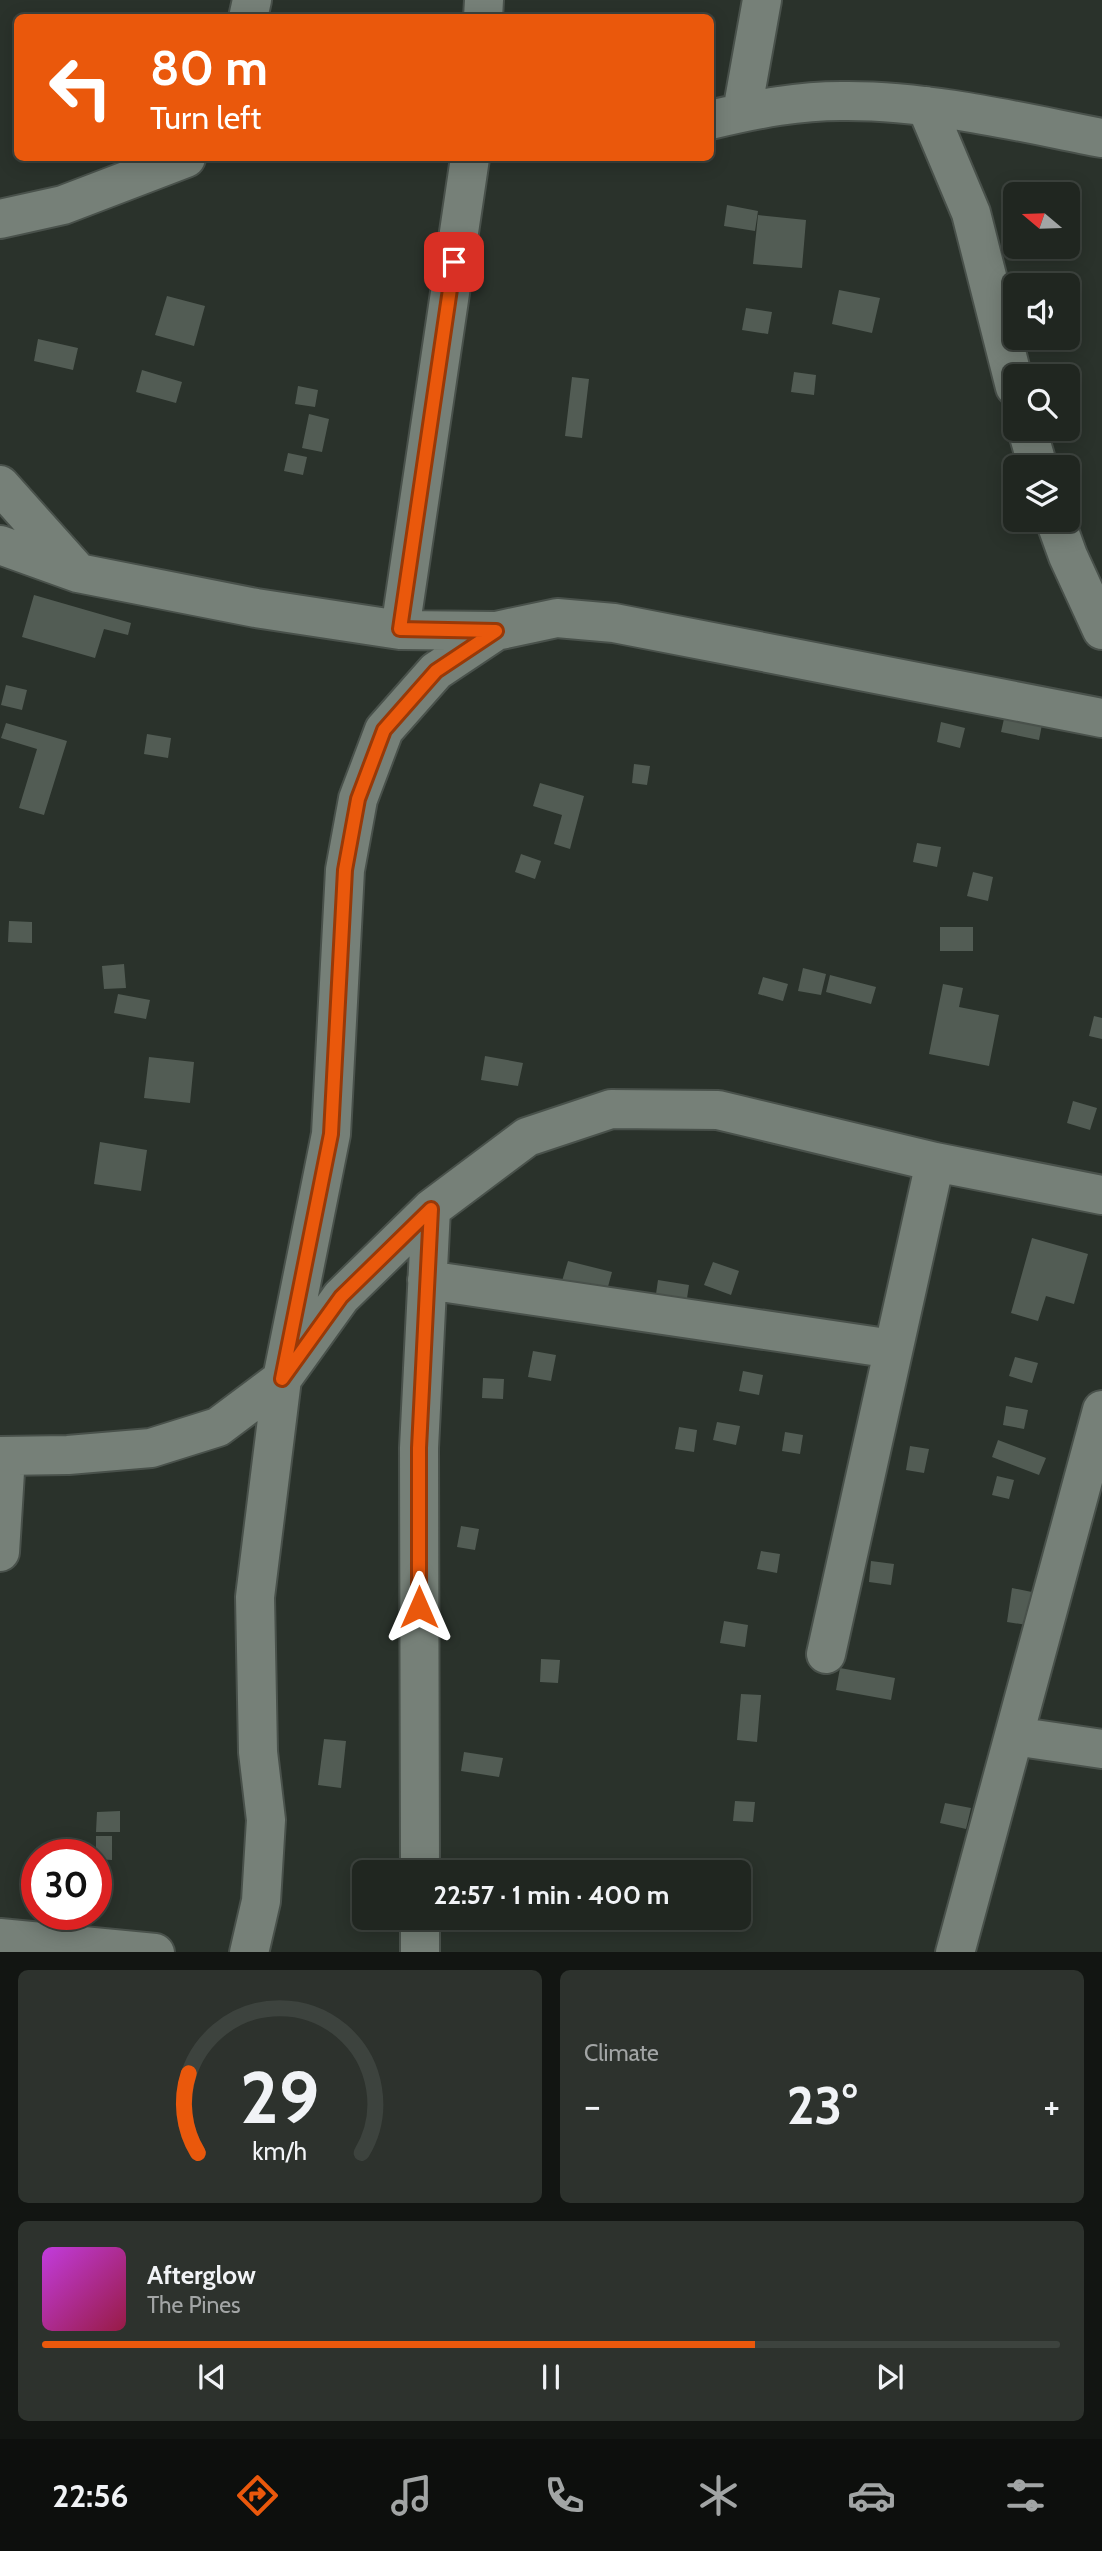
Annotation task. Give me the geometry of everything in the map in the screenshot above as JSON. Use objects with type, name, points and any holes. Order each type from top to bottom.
[{"type":"street","points":[[726,116],[762,0]]},
{"type":"street","points":[[726,116],[765,107],[848,101],[926,106],[1102,138]]},
{"type":"street","points":[[926,106],[971,213],[1009,364]]},
{"type":"street","points":[[0,219],[63,205],[178,161]]},
{"type":"street","points":[[400,629],[470,161]]},
{"type":"street","points":[[0,485],[78,573]]},
{"type":"street","points":[[1059,532],[1102,630]]},
{"type":"street","points":[[0,545],[78,573],[256,608],[400,629],[496,631],[557,618],[614,623],[1102,718]]},
{"type":"street","points":[[248,1952],[261,1901],[266,1820],[258,1752],[255,1597],[282,1379],[331,1134],[345,870],[358,799],[384,730],[436,671],[496,631]]},
{"type":"street","points":[[0,1552],[3,1456],[68,1455],[151,1448],[218,1427],[282,1379],[341,1297],[431,1209],[527,1138],[611,1110],[718,1110],[935,1162],[1102,1195]]},
{"type":"street","points":[[826,1654],[935,1162]]},
{"type":"street","points":[[420,1860],[419,1448],[431,1209]]},
{"type":"street","points":[[427,1280],[893,1349]]},
{"type":"street","points":[[956,1952],[1102,1410]]},
{"type":"street","points":[[1014,1735],[1102,1749]]},
{"type":"street","points":[[420,1930],[420,1952]]},
{"type":"street","points":[[0,1938],[155,1952]]},
{"type":"building","points":[[727,205],[758,211],[755,231],[724,226]]},
{"type":"building","points":[[758,215],[806,220],[802,268],[753,264]]},
{"type":"building","points":[[839,290],[880,298],[872,333],[832,324]]},
{"type":"building","points":[[167,296],[205,306],[194,346],[155,335]]},
{"type":"building","points":[[746,308],[772,312],[768,334],[742,330]]},
{"type":"building","points":[[38,339],[78,348],[73,370],[34,361]]},
{"type":"building","points":[[142,370],[182,382],[176,403],[136,392]]},
{"type":"building","points":[[794,372],[816,375],[814,395],[791,392]]},
{"type":"building","points":[[572,377],[589,379],[582,438],[565,436]]},
{"type":"building","points":[[298,386],[318,390],[315,407],[295,404]]},
{"type":"building","points":[[309,414],[329,419],[322,452],[302,448]]},
{"type":"building","points":[[288,453],[307,457],[303,475],[284,471]]},
{"type":"building","points":[[34,595],[131,623],[128,635],[104,629],[95,658],[22,637]]},
{"type":"building","points":[[6,685],[27,690],[22,710],[1,705]]},
{"type":"building","points":[[1008,701],[1045,709],[1039,740],[1001,732]]},
{"type":"building","points":[[941,722],[965,728],[960,748],[937,742]]},
{"type":"building","points":[[6,723],[67,741],[44,815],[19,808],[37,749],[1,738]]},
{"type":"building","points":[[147,734],[171,738],[168,758],[144,754]]},
{"type":"building","points":[[634,764],[650,766],[647,785],[632,783]]},
{"type":"building","points":[[540,783],[584,796],[570,849],[554,844],[562,815],[533,806]]},
{"type":"building","points":[[917,843],[941,847],[937,867],[913,862]]},
{"type":"building","points":[[521,854],[541,861],[535,879],[515,872]]},
{"type":"building","points":[[973,872],[993,877],[988,901],[967,896]]},
{"type":"building","points":[[9,921],[32,922],[32,943],[8,942]]},
{"type":"building","points":[[940,927],[973,927],[973,951],[940,951]]},
{"type":"building","points":[[124,964],[126,988],[104,989],[102,966]]},
{"type":"building","points":[[803,968],[826,974],[821,995],[798,991]]},
{"type":"building","points":[[830,975],[876,987],[871,1004],[826,992]]},
{"type":"building","points":[[763,977],[788,984],[783,1001],[758,994]]},
{"type":"building","points":[[943,984],[963,988],[959,1007],[999,1015],[989,1066],[929,1054]]},
{"type":"building","points":[[118,994],[150,1000],[146,1019],[114,1013]]},
{"type":"building","points":[[1094,1016],[1102,1018],[1102,1039],[1089,1036]]},
{"type":"building","points":[[485,1056],[523,1063],[518,1086],[481,1080]]},
{"type":"building","points":[[149,1057],[194,1062],[190,1103],[144,1098]]},
{"type":"building","points":[[1073,1101],[1097,1108],[1090,1130],[1067,1123]]},
{"type":"building","points":[[100,1142],[147,1150],[141,1191],[94,1184]]},
{"type":"building","points":[[1032,1238],[1088,1254],[1074,1304],[1046,1296],[1038,1321],[1011,1313]]},
{"type":"building","points":[[568,1261],[612,1272],[606,1294],[562,1281]]},
{"type":"building","points":[[713,1262],[739,1271],[731,1295],[704,1285]]},
{"type":"building","points":[[658,1280],[689,1285],[686,1305],[655,1301]]},
{"type":"building","points":[[533,1351],[556,1355],[551,1381],[528,1377]]},
{"type":"building","points":[[1015,1357],[1038,1363],[1032,1383],[1009,1376]]},
{"type":"building","points":[[743,1371],[763,1375],[759,1395],[739,1391]]},
{"type":"building","points":[[483,1378],[504,1379],[503,1399],[482,1398]]},
{"type":"building","points":[[1006,1406],[1028,1410],[1024,1429],[1003,1425]]},
{"type":"building","points":[[717,1422],[740,1426],[736,1445],[713,1440]]},
{"type":"building","points":[[679,1427],[697,1430],[694,1452],[675,1449]]},
{"type":"building","points":[[785,1432],[803,1435],[800,1454],[782,1451]]},
{"type":"building","points":[[998,1440],[1046,1458],[1039,1475],[992,1457]]},
{"type":"building","points":[[910,1446],[929,1449],[924,1473],[906,1470]]},
{"type":"building","points":[[997,1476],[1014,1480],[1009,1499],[992,1495]]},
{"type":"building","points":[[461,1526],[479,1529],[475,1550],[457,1547]]},
{"type":"building","points":[[761,1551],[780,1554],[777,1573],[757,1569]]},
{"type":"building","points":[[871,1561],[894,1564],[891,1585],[869,1582]]},
{"type":"building","points":[[1012,1588],[1032,1592],[1027,1625],[1007,1622]]},
{"type":"building","points":[[724,1621],[748,1625],[745,1647],[720,1643]]},
{"type":"building","points":[[541,1659],[560,1660],[558,1683],[540,1682]]},
{"type":"building","points":[[840,1668],[895,1678],[891,1700],[836,1690]]},
{"type":"building","points":[[741,1694],[761,1695],[757,1742],[737,1740]]},
{"type":"building","points":[[324,1739],[346,1741],[341,1788],[318,1785]]},
{"type":"building","points":[[464,1752],[503,1758],[499,1777],[461,1771]]},
{"type":"building","points":[[735,1801],[755,1802],[753,1822],[733,1821]]},
{"type":"building","points":[[945,1803],[971,1808],[966,1829],[940,1823]]},
{"type":"building","points":[[120,1811],[120,1832],[96,1832],[97,1812]]},
{"type":"building","points":[[96,1836],[112,1836],[112,1839],[96,1839]]},
{"type":"route","points":[[419,1607],[419,1448],[431,1209],[341,1297],[282,1379],[331,1134],[345,870],[358,799],[384,730],[436,671],[496,631],[400,629],[454,262]]}]
